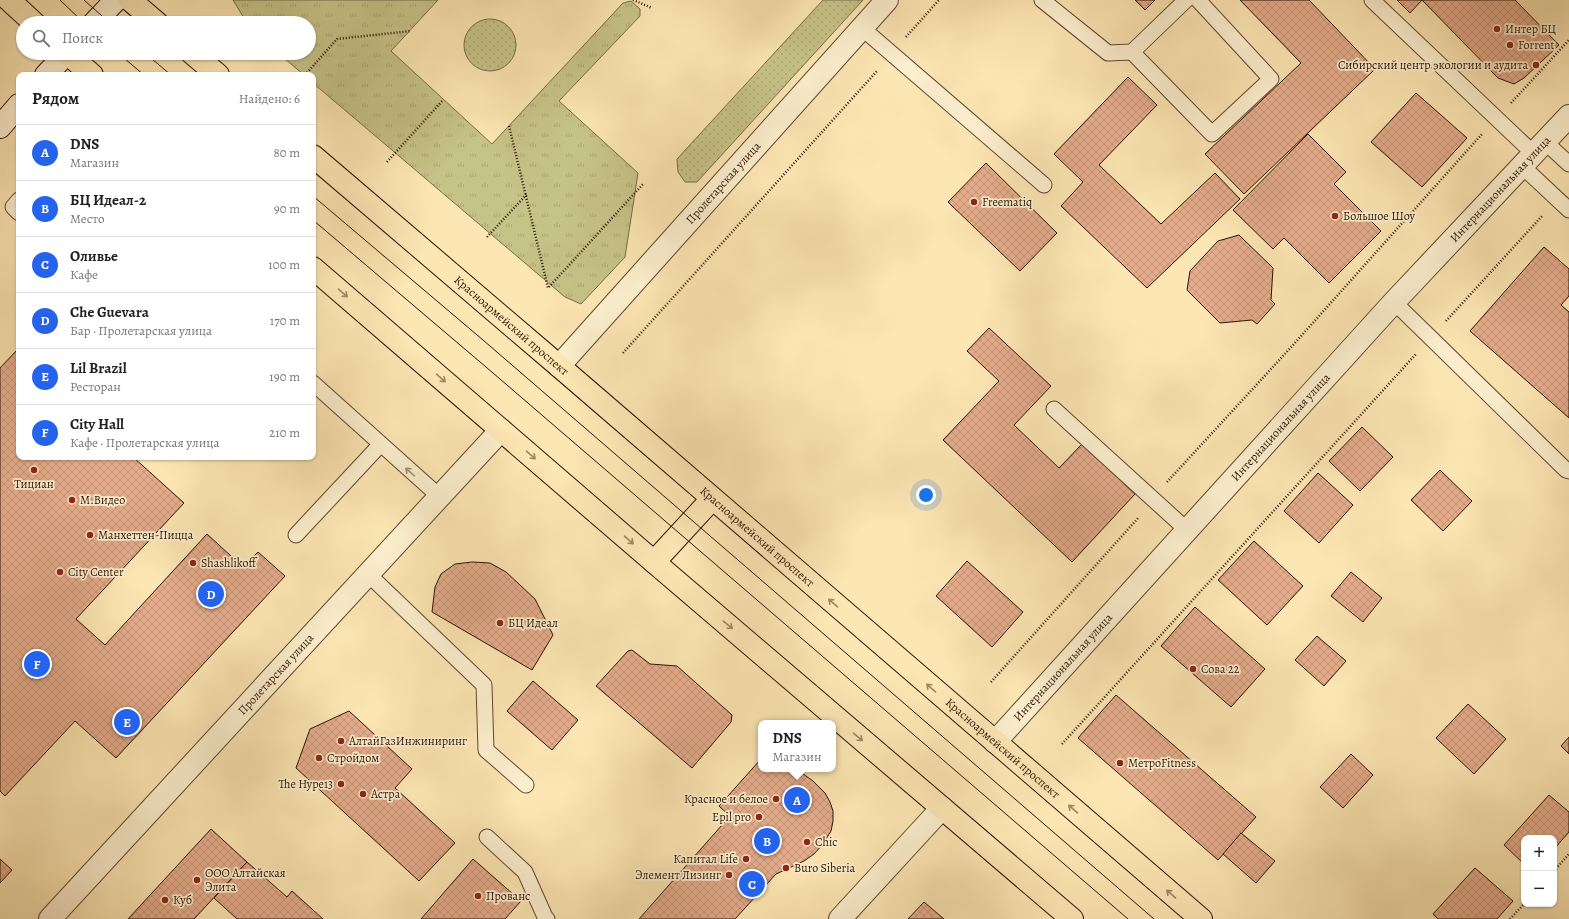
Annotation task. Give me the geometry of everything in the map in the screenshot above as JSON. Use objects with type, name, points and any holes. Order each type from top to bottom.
[{"type":"main road","points":[[9,0],[26,16]]},
{"type":"main road","points":[[130,0],[149,16]]},
{"type":"main road","points":[[75,60],[89,72]]},
{"type":"main road","points":[[200,60],[214,72]]},
{"type":"main road","name":"Красноармейский проспект","points":[[316,159],[1201,919]]},
{"type":"main road","points":[[316,271],[1072,919]]},
{"type":"main road","points":[[654,562],[712,499]]},
{"type":"street","points":[[101,16],[116,0]]},
{"type":"street","name":"Пролетарская улица","points":[[559,366],[887,0]]},
{"type":"street","points":[[49,72],[60,60]]},
{"type":"street","points":[[0,127],[16,108]]},
{"type":"street","name":"Интернациональная улица","points":[[995,742],[1394,302],[1569,116]]},
{"type":"street","name":"Пролетарская улица","points":[[50,919],[501,430]]},
{"type":"street","points":[[840,919],[942,808]]},
{"type":"lane","points":[[1042,0],[1108,53],[1132,52],[1186,0]]},
{"type":"lane","points":[[1132,52],[1212,134],[1271,79],[1198,0]]},
{"type":"lane","points":[[1372,0],[1534,154],[1558,199],[1569,210]]},
{"type":"lane","points":[[862,28],[1044,185]]},
{"type":"lane","points":[[1534,154],[1569,164]]},
{"type":"lane","points":[[1394,302],[1566,470],[1569,471]]},
{"type":"lane","points":[[316,386],[380,445],[440,497]]},
{"type":"lane","points":[[1054,409],[1187,530]]},
{"type":"lane","points":[[296,535],[380,445]]},
{"type":"lane","points":[[368,574],[484,685],[486,750],[526,785]]},
{"type":"lane","points":[[487,837],[525,872],[545,917],[548,919]]},
{"type":"path","points":[[633,0],[652,8]]},
{"type":"path","points":[[623,353],[939,0]]},
{"type":"path","points":[[308,72],[337,39],[411,30]]},
{"type":"path","points":[[991,682],[1142,513],[1152,498],[1294,344],[1496,118],[1569,40]]},
{"type":"path","points":[[387,162],[443,100]]},
{"type":"path","points":[[509,126],[527,194],[548,288],[644,183]]},
{"type":"path","points":[[487,237],[527,194]]},
{"type":"path","points":[[1062,744],[1558,199]]},
{"type":"path","points":[[1557,868],[1569,854]]},
{"type":"path","points":[[1510,919],[1521,907]]},
{"type":"green space","points":[[233,0],[438,0],[391,51],[492,144],[623,3],[631,1],[640,9],[640,16],[559,101],[638,173],[625,257],[581,304],[565,297],[316,86],[316,72],[300,72],[286,60],[316,60],[316,16],[243,16]]},
{"type":"green space","points":[[823,0],[863,0],[697,182],[685,182],[678,172],[677,159]]},
{"type":"green space","points":[[485,19],[495,19],[504,23],[512,31],[516,40],[516,50],[512,59],[504,67],[495,71],[485,71],[476,67],[468,59],[464,50],[464,40],[468,31],[476,23]]},
{"type":"building","points":[[1135,0],[1155,0],[1145,10]]},
{"type":"building","points":[[1240,0],[1309,0],[1375,69],[1244,194],[1205,154],[1301,63]]},
{"type":"building","points":[[1397,0],[1422,0],[1410,13]]},
{"type":"building","name":"Интер БЦ","points":[[1422,0],[1515,0],[1559,45],[1524,78],[1514,84],[1498,78]]},
{"type":"building","points":[[1128,77],[1157,105],[1099,165],[1161,224],[1215,173],[1240,199],[1147,288],[1061,206],[1083,182],[1054,154]]},
{"type":"building","points":[[1416,93],[1467,138],[1422,187],[1371,142]]},
{"type":"building","points":[[1308,134],[1346,172],[1334,184],[1381,231],[1329,283],[1284,238],[1273,249],[1233,210]]},
{"type":"building","points":[[986,163],[1057,233],[1020,271],[948,202]]},
{"type":"building","points":[[1239,235],[1273,268],[1271,300],[1275,304],[1257,324],[1252,320],[1220,323],[1187,290],[1190,271],[1218,241]]},
{"type":"building","points":[[1544,247],[1569,269],[1569,296],[1561,305],[1569,312],[1569,418],[1470,331]]},
{"type":"building","points":[[989,328],[1051,386],[1014,425],[1059,468],[1082,444],[1135,494],[1072,562],[943,440],[999,381],[967,351]]},
{"type":"building","name":"City Center","points":[[16,351],[16,460],[136,460],[184,503],[76,619],[105,645],[207,534],[243,567],[258,552],[285,576],[116,758],[75,721],[5,796],[0,791],[0,368]]},
{"type":"building","points":[[1362,427],[1393,457],[1360,491],[1329,461]]},
{"type":"building","points":[[1440,470],[1472,501],[1443,531],[1411,500]]},
{"type":"building","points":[[1318,473],[1353,505],[1319,543],[1284,511]]},
{"type":"building","points":[[1254,541],[1303,586],[1267,625],[1218,580]]},
{"type":"building","points":[[967,561],[1023,612],[992,647],[936,596]]},
{"type":"building","name":"БЦ Идеал","points":[[472,562],[490,563],[506,572],[535,599],[553,635],[532,670],[432,612],[435,587],[441,574],[455,564]]},
{"type":"building","points":[[1351,572],[1382,598],[1363,622],[1331,596]]},
{"type":"building","points":[[1195,607],[1265,669],[1231,707],[1161,646]]},
{"type":"building","points":[[1317,636],[1346,661],[1324,686],[1295,660]]},
{"type":"building","points":[[632,650],[650,664],[677,666],[732,715],[731,722],[692,768],[596,686],[628,651]]},
{"type":"building","points":[[533,681],[578,720],[552,750],[507,711]]},
{"type":"building","points":[[1116,695],[1256,817],[1218,860],[1078,738]]},
{"type":"building","points":[[1468,704],[1506,739],[1474,774],[1436,738]]},
{"type":"building","points":[[349,711],[412,769],[395,788],[455,843],[419,881],[296,768],[310,729]]},
{"type":"building","points":[[1569,737],[1569,754],[1561,746]]},
{"type":"building","points":[[1351,754],[1373,775],[1343,808],[1320,787]]},
{"type":"building","points":[[758,762],[758,772],[800,772],[813,781],[825,793],[830,802],[833,811],[833,821],[831,831],[823,844],[814,854],[804,861],[776,874],[735,919],[639,919],[730,816],[719,806]]},
{"type":"building","points":[[1549,795],[1569,812],[1569,832],[1557,846],[1557,835],[1521,835],[1521,861],[1504,845]]},
{"type":"building","name":"ООО Алтайская Элита","points":[[211,829],[247,862],[194,919],[128,919]]},
{"type":"building","points":[[1241,833],[1275,861],[1256,883],[1223,854]]},
{"type":"building","points":[[0,859],[12,870],[0,883]]},
{"type":"building","points":[[473,859],[521,901],[505,919],[421,919]]},
{"type":"building","points":[[247,862],[287,897],[292,891],[323,919],[237,919],[214,898]]},
{"type":"building","points":[[1475,868],[1513,901],[1497,919],[1438,919],[1433,914]]},
{"type":"building","points":[[924,902],[944,919],[908,919]]},
{"type":"tram line","points":[[60,0],[77,16]]},
{"type":"tram line","points":[[84,0],[102,16]]},
{"type":"tram line","points":[[126,60],[140,72]]},
{"type":"tram line","points":[[153,60],[167,72]]},
{"type":"tram line","points":[[316,199],[483,340],[1154,919]]},
{"type":"tram line","points":[[316,223],[1128,919]]},
{"type":"place","name":"Интер БЦ","points":[[1497,29]]},
{"type":"place","name":"Forrent","points":[[1510,45]]},
{"type":"place","name":"Сибирский центр экологии и аудита","points":[[1536,65]]},
{"type":"place","name":"Freematiq","points":[[974,202]]},
{"type":"place","name":"Большое Шоу","points":[[1335,216]]},
{"type":"place","name":"Тициан","points":[[34,470]]},
{"type":"place","name":"М.Видео","points":[[72,500]]},
{"type":"place","name":"Манхеттен-Пицца","points":[[90,535]]},
{"type":"place","name":"Shashlikoff","points":[[193,563]]},
{"type":"place","name":"City Center","points":[[60,572]]},
{"type":"place","name":"Che Guevara","points":[[211,594]]},
{"type":"place","name":"БЦ Идеал","points":[[500,623]]},
{"type":"place","name":"City Hall","points":[[37,664]]},
{"type":"place","name":"Сова 22","points":[[1193,669]]},
{"type":"place","name":"Lil Brazil","points":[[127,722]]},
{"type":"place","name":"АлтайГазИнжиниринг","points":[[341,741]]},
{"type":"place","name":"Стройдом","points":[[319,758]]},
{"type":"place","name":"МетроFitness","points":[[1120,763]]},
{"type":"place","name":"The Hype13","points":[[341,784]]},
{"type":"place","name":"Астра","points":[[363,794]]},
{"type":"place","name":"Красное и белое","points":[[776,799]]},
{"type":"place","name":"DNS","points":[[797,800]]},
{"type":"place","name":"Epil pro","points":[[759,817]]},
{"type":"place","name":"БЦ Идеал-2","points":[[767,841]]},
{"type":"place","name":"Chic","points":[[807,842]]},
{"type":"place","name":"Капитал Life","points":[[746,859]]},
{"type":"place","name":"Buro Siberia","points":[[786,868]]},
{"type":"place","name":"Элемент Лизинг","points":[[729,875]]},
{"type":"place","name":"ООО Алтайская Элита","points":[[197,880]]},
{"type":"place","name":"Оливье","points":[[752,884]]},
{"type":"place","name":"Прованс","points":[[478,896]]},
{"type":"place","name":"Куб","points":[[165,900]]}]
